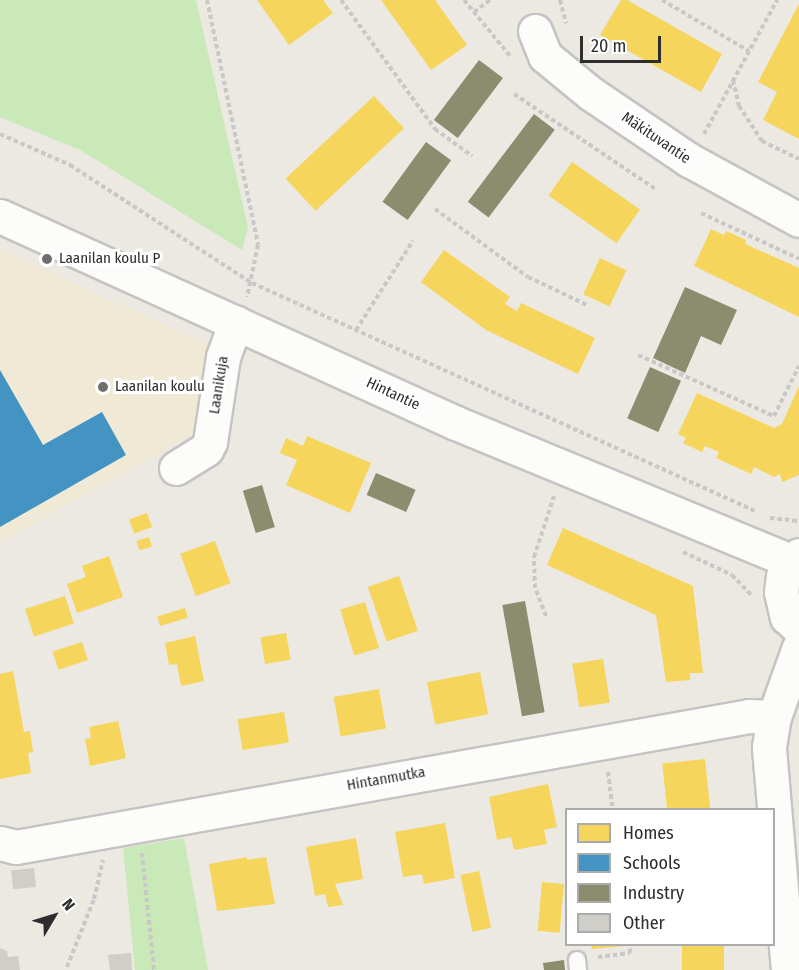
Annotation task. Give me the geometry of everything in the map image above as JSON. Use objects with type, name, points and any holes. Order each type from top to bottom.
[{"type":"street","name":"Mäkituvantie","points":[[535,31],[545,56],[590,93],[689,160],[799,220]]},
{"type":"street","name":"Hintantie","points":[[0,216],[456,423],[795,558]]},
{"type":"street","name":"Laanikuja","points":[[176,468],[206,450],[210,442],[223,357],[236,322]]},
{"type":"street","points":[[795,558],[780,592],[788,617],[799,628]]},
{"type":"street","points":[[789,970],[770,747],[774,717],[799,647]]},
{"type":"street","name":"Hintanmutka","points":[[0,843],[16,847],[139,823],[749,716],[774,717]]},
{"type":"path","points":[[207,0],[258,245],[252,283],[236,322]]},
{"type":"path","points":[[341,0],[435,129],[472,156]]},
{"type":"path","points":[[474,12],[490,0]]},
{"type":"path","points":[[662,0],[749,51]]},
{"type":"path","points":[[700,140],[777,0]]},
{"type":"path","points":[[733,80],[739,106],[762,141],[799,159]]},
{"type":"path","points":[[514,94],[657,190]]},
{"type":"path","points":[[0,134],[70,165],[252,283],[771,518],[799,521]]},
{"type":"path","points":[[435,209],[528,277],[587,304]]},
{"type":"path","points":[[701,213],[799,260]]},
{"type":"path","points":[[356,330],[413,241]]},
{"type":"path","points":[[638,355],[774,416],[799,366]]},
{"type":"path","points":[[546,616],[535,588],[534,557],[555,492],[566,497]]},
{"type":"path","points":[[673,547],[732,575],[753,598]]},
{"type":"path","points":[[605,741],[613,808]]},
{"type":"path","points":[[139,823],[154,970]]},
{"type":"path","points":[[67,967],[94,899],[106,829]]},
{"type":"path","points":[[577,965],[630,952],[629,946]]},
{"type":"shaded area","name":"Laanilan koulu","points":[[0,249],[211,346],[201,429],[0,543]]},
{"type":"green space","points":[[0,0],[196,0],[248,227],[242,250],[80,150],[0,117]]},
{"type":"green space","points":[[184,838],[208,970],[135,970],[123,848]]},
{"type":"building: Homes","points":[[257,0],[323,0],[333,13],[289,45]]},
{"type":"building: Homes","points":[[381,0],[435,0],[467,45],[431,70]]},
{"type":"building: Homes","points":[[621,0],[627,0],[722,54],[701,92],[600,35]]},
{"type":"building: Homes","points":[[799,4],[799,139],[763,120],[777,92],[758,82]]},
{"type":"building: Homes","points":[[374,96],[404,128],[316,211],[286,179]]},
{"type":"building: Homes","points":[[572,162],[640,210],[616,243],[548,196]]},
{"type":"building: Homes","points":[[711,229],[724,235],[726,231],[746,240],[745,244],[799,268],[799,317],[694,266]]},
{"type":"building: Homes","points":[[444,250],[510,297],[505,304],[517,311],[521,303],[595,338],[578,374],[486,330],[421,282]]},
{"type":"building: Homes","points":[[600,258],[626,270],[609,307],[583,294]]},
{"type":"building: Homes","points":[[799,386],[799,475],[782,482],[780,474],[774,477],[754,467],[751,474],[716,458],[719,452],[705,446],[702,452],[683,443],[686,438],[678,434],[697,393],[774,428],[782,424]]},
{"type":"building: Homes","points":[[307,436],[371,463],[350,513],[286,485],[297,460],[280,453],[286,438],[303,446]]},
{"type":"building: Homes","points":[[147,513],[152,527],[134,534],[129,519]]},
{"type":"building: Homes","points":[[563,528],[693,586],[703,673],[690,673],[690,680],[666,682],[656,615],[547,565]]},
{"type":"building: Homes","points":[[149,537],[152,547],[139,550],[137,541]]},
{"type":"building: Homes","points":[[215,541],[230,583],[196,596],[180,554]]},
{"type":"building: Homes","points":[[109,556],[123,597],[77,613],[67,584],[86,577],[82,566]]},
{"type":"building: Homes","points":[[399,576],[418,631],[387,642],[368,587]]},
{"type":"building: Homes","points":[[65,596],[74,624],[34,637],[25,609]]},
{"type":"building: Homes","points":[[365,602],[379,648],[354,656],[340,610]]},
{"type":"building: Homes","points":[[185,608],[188,618],[160,626],[157,616]]},
{"type":"building: Homes","points":[[286,633],[291,660],[265,664],[260,638]]},
{"type":"building: Homes","points":[[195,636],[204,681],[181,686],[177,664],[169,665],[165,643]]},
{"type":"building: Homes","points":[[82,642],[88,660],[58,670],[53,652]]},
{"type":"building: Homes","points":[[603,659],[610,702],[579,707],[572,664]]},
{"type":"building: Homes","points":[[13,671],[24,732],[30,731],[33,752],[28,753],[31,773],[0,779],[0,674]]},
{"type":"building: Homes","points":[[480,672],[488,714],[435,725],[427,682]]},
{"type":"building: Homes","points":[[379,689],[386,728],[341,736],[334,697]]},
{"type":"building: Homes","points":[[284,712],[289,743],[242,750],[238,719]]},
{"type":"building: Homes","points":[[118,721],[126,758],[90,766],[85,739],[91,738],[89,727]]},
{"type":"building: Homes","points":[[705,759],[710,808],[667,808],[662,763]]},
{"type":"building: Homes","points":[[548,784],[557,827],[544,830],[547,844],[514,850],[511,837],[497,840],[489,797]]},
{"type":"building: Homes","points":[[445,823],[455,878],[424,884],[422,874],[403,877],[395,832]]},
{"type":"building: Homes","points":[[356,838],[363,879],[335,884],[343,905],[328,907],[325,894],[315,896],[306,847]]},
{"type":"building: Homes","points":[[247,857],[247,860],[266,857],[275,904],[217,911],[209,864]]},
{"type":"building: Homes","points":[[479,871],[491,928],[472,932],[460,875]]},
{"type":"building: Homes","points":[[542,882],[564,884],[560,933],[538,931]]},
{"type":"building: Homes","points":[[591,946],[624,946],[592,949]]},
{"type":"building: Homes","points":[[682,946],[724,946],[724,970],[682,970]]},
{"type":"building: Schools","points":[[0,370],[43,445],[102,412],[126,455],[0,527]]},
{"type":"building: Industry","points":[[479,60],[503,78],[458,138],[434,120]]},
{"type":"building: Industry","points":[[534,114],[555,130],[489,217],[468,202]]},
{"type":"building: Industry","points":[[426,142],[451,160],[408,220],[383,202]]},
{"type":"building: Industry","points":[[685,287],[737,310],[721,345],[701,336],[685,373],[653,358]]},
{"type":"building: Industry","points":[[650,367],[681,381],[658,432],[627,418]]},
{"type":"building: Industry","points":[[376,473],[416,490],[406,512],[367,495]]},
{"type":"building: Industry","points":[[262,485],[275,527],[256,533],[243,491]]},
{"type":"building: Industry","points":[[525,601],[545,712],[522,716],[502,605]]},
{"type":"building: Industry","points":[[564,960],[565,970],[544,970],[543,963]]},
{"type":"building: Other","points":[[34,868],[36,887],[13,889],[11,870]]},
{"type":"building: Other","points":[[0,948],[7,951],[8,957],[18,956],[20,970],[0,970]]},
{"type":"building: Other","points":[[131,953],[132,970],[110,970],[108,955]]},
{"type":"place","name":"Laanilan koulu P","points":[[47,259]]},
{"type":"place","name":"Laanilan koulu","points":[[103,387]]}]
